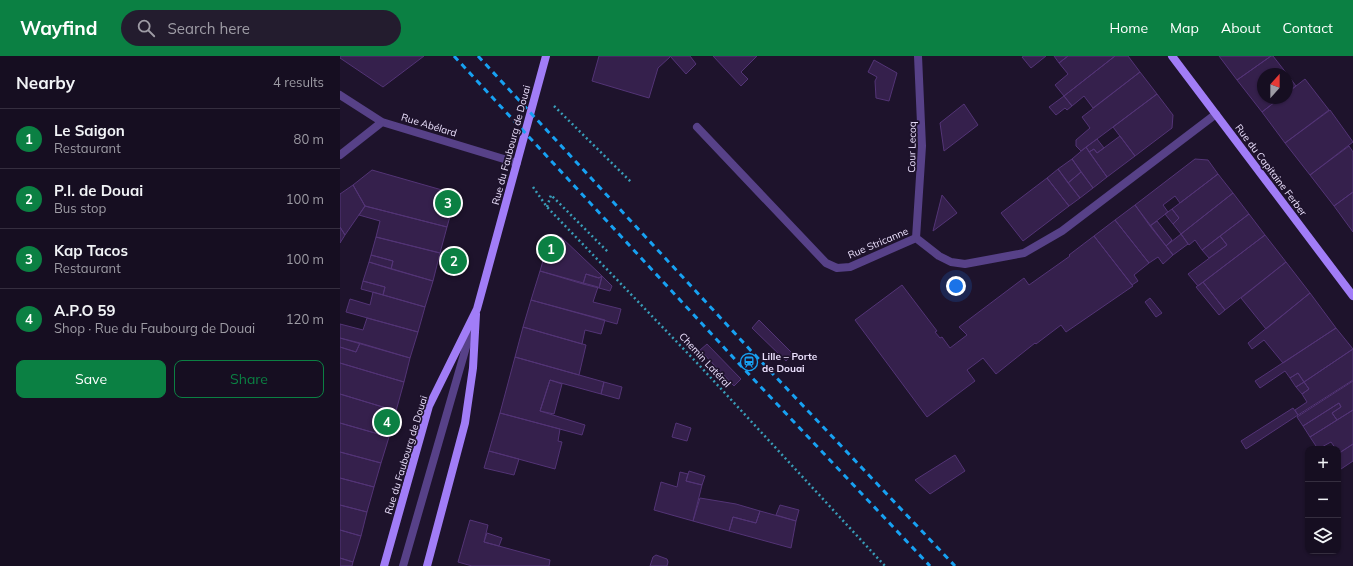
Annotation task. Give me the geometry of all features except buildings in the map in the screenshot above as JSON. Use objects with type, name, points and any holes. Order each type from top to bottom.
[{"type":"main road","name":"Rue du Faubourg de Douai","points":[[384,566],[429,406],[477,309],[546,56]]},
{"type":"main road","name":"Rue du Capitaine Ferber","points":[[1172,56],[1353,296]]},
{"type":"main road","name":"Rue du Faubourg de Douai","points":[[427,566],[465,423],[473,368],[477,309]]},
{"type":"street","name":"Cour Lecoq","points":[[916,238],[922,139],[918,56]]},
{"type":"street","name":"Rue Abélard","points":[[340,95],[382,122],[517,163]]},
{"type":"street","name":"Rue Stricanne","points":[[697,127],[826,263],[837,268],[850,267],[916,238],[939,256],[951,262],[966,264],[1024,253],[1062,231],[1216,114]]},
{"type":"street","points":[[340,155],[382,122]]},
{"type":"street","points":[[403,566],[477,309]]},
{"type":"path","points":[[537,89],[631,182]]},
{"type":"path","name":"Chemin Latéral","points":[[517,163],[547,207],[699,365],[885,566]]},
{"type":"path","points":[[547,207],[551,195],[608,253]]},
{"type":"railway","points":[[454,56],[743,368],[930,566]]},
{"type":"railway","points":[[478,56],[754,354],[955,566]]},
{"type":"place","name":"Kap Tacos","points":[[448,203]]},
{"type":"place","name":"Le Saigon","points":[[551,249]]},
{"type":"place","name":"P.I. de Douai","points":[[454,261]]},
{"type":"place","name":"Lille – Porte de Douai","points":[[749,362]]},
{"type":"place","name":"A.P.O 59","points":[[387,422]]}]
